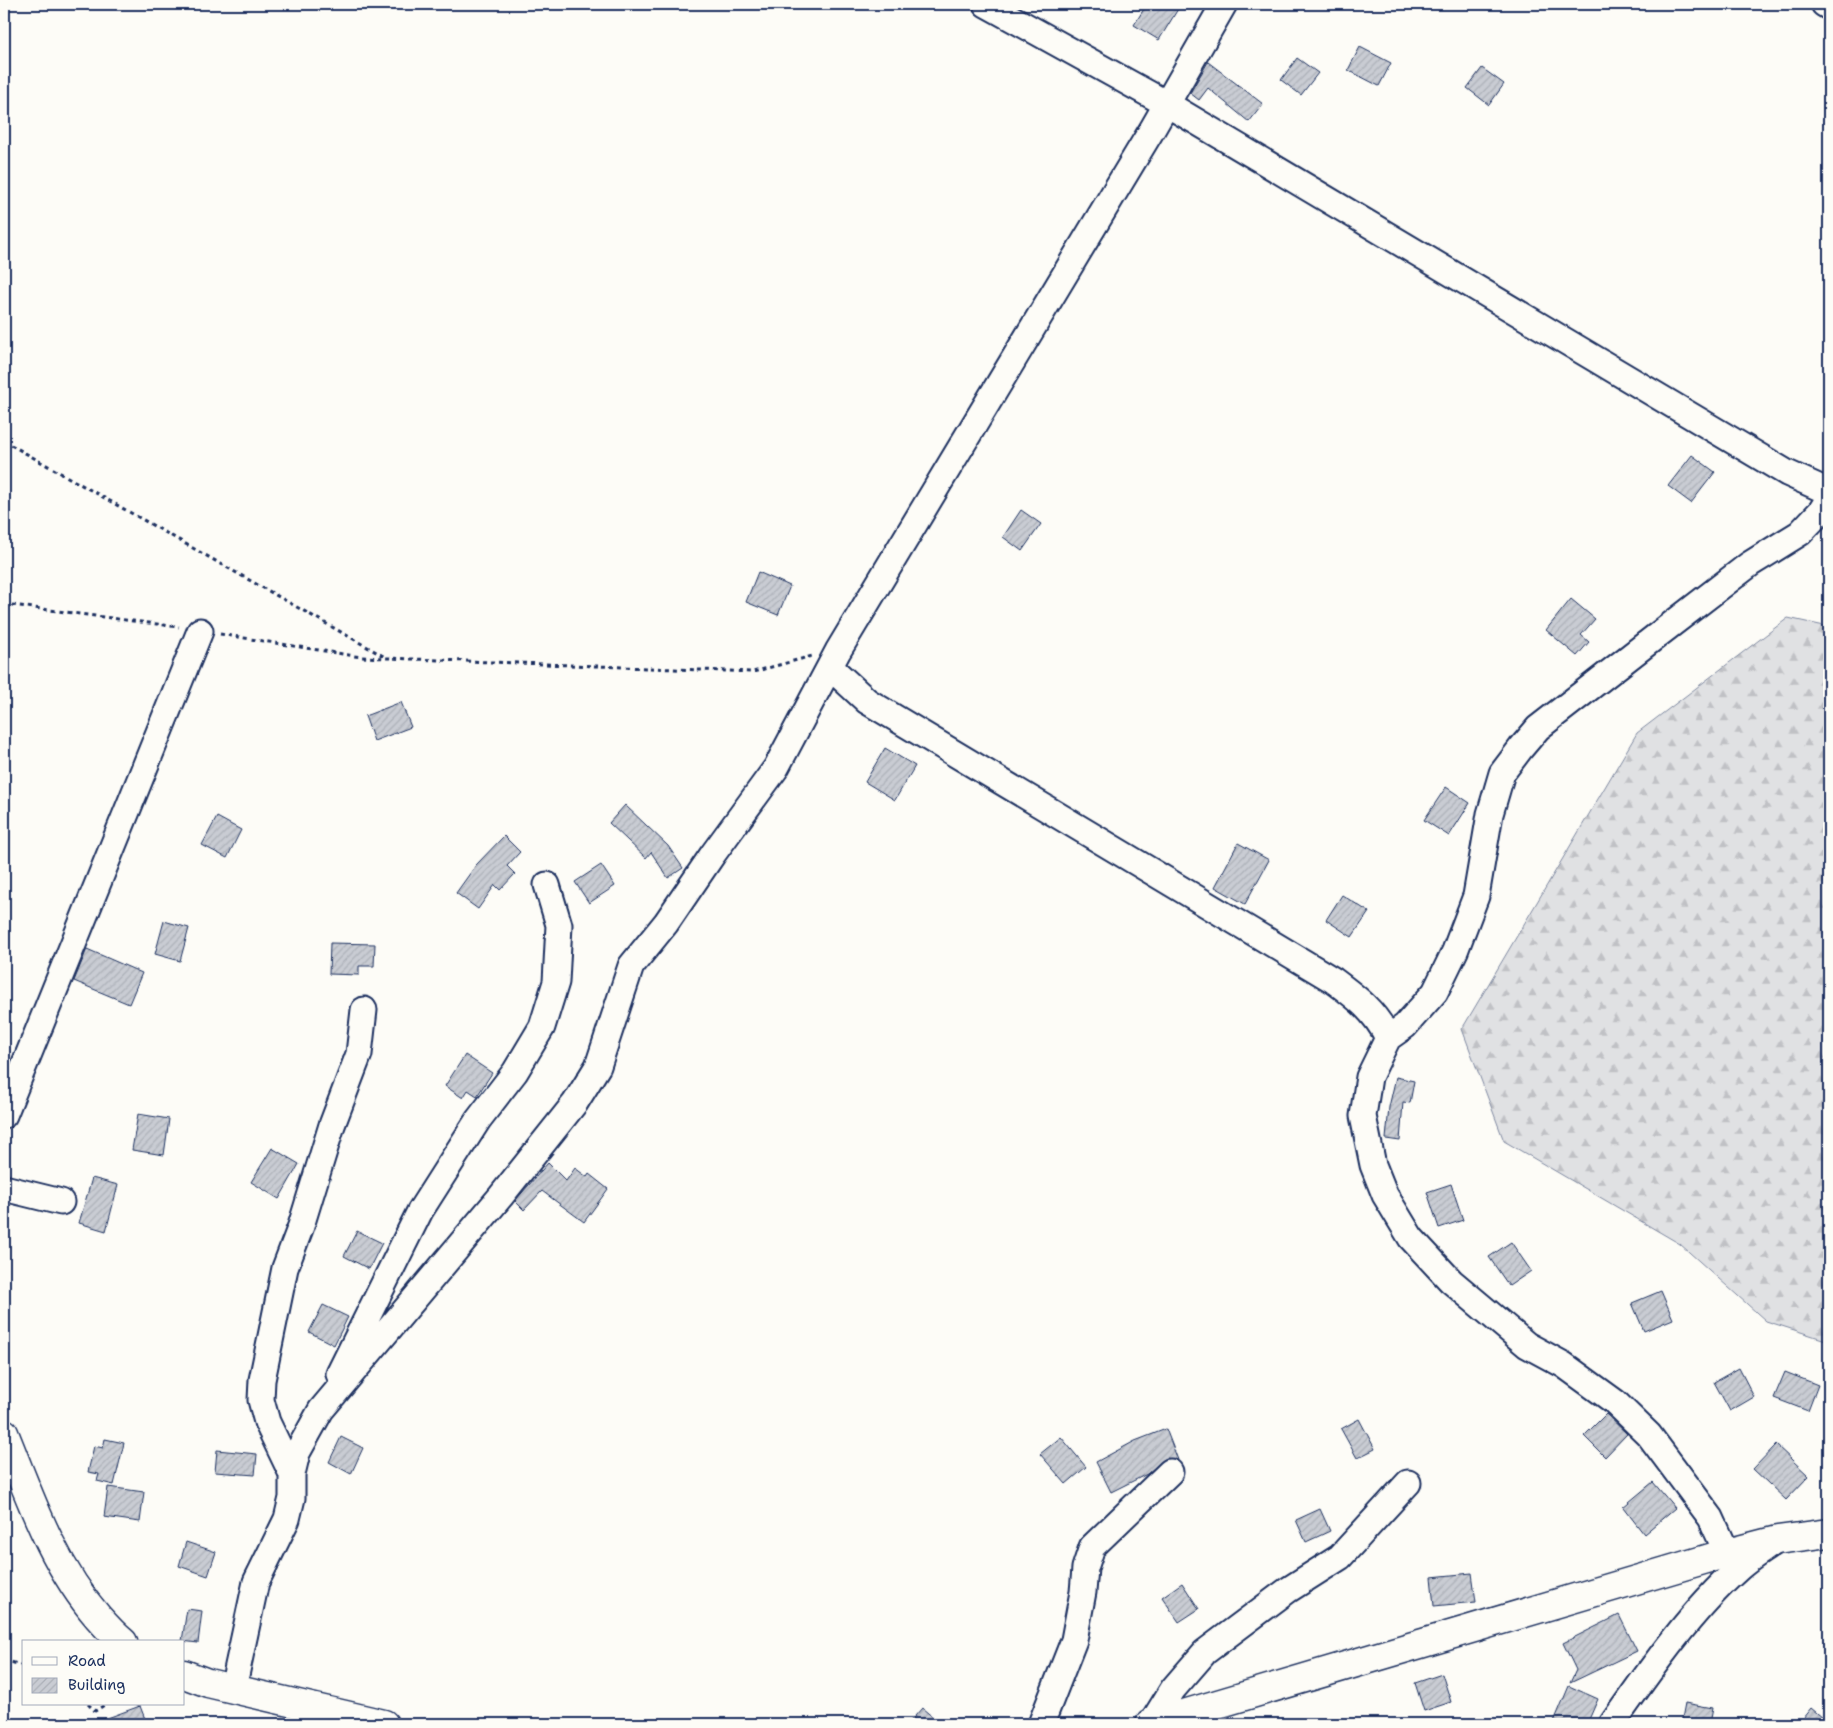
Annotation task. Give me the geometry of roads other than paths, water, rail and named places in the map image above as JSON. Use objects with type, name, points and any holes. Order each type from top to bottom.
[{"type":"main road","points":[[4,1433],[40,1523],[67,1577],[83,1600],[121,1640]]},
{"type":"main road","points":[[1161,1723],[1727,1553],[1777,1540],[1829,1533]]},
{"type":"main road","points":[[185,1674],[232,1689],[384,1724]]},
{"type":"street","points":[[986,4],[1167,104],[1787,473],[1829,492]]},
{"type":"street","points":[[321,1410],[502,1196],[575,1103],[598,1066],[631,966],[666,923],[713,854],[776,768],[834,659],[1167,104],[1224,4]]},
{"type":"street","points":[[1824,4],[1829,7]]},
{"type":"street","points":[[1727,1553],[1711,1518],[1649,1435],[1615,1402],[1564,1365],[1520,1339],[1451,1281],[1411,1238],[1384,1195],[1373,1165],[1363,1116],[1369,1077],[1388,1038],[1406,1026],[1434,992],[1456,952],[1476,896],[1490,814],[1502,773],[1538,728],[1750,564],[1800,533],[1821,511],[1829,498]]},
{"type":"street","points":[[4,1115],[200,631]]},
{"type":"street","points":[[834,659],[868,701],[1333,980],[1367,1006],[1388,1038]]},
{"type":"street","points":[[232,1689],[256,1582],[287,1519],[292,1498],[292,1474],[297,1453],[321,1410],[420,1211],[478,1120],[515,1072],[542,1027],[556,982],[559,925],[547,886]]},
{"type":"street","points":[[292,1474],[267,1422],[262,1400],[262,1380],[285,1268],[301,1226],[332,1125],[358,1054],[364,1010]]},
{"type":"street","points":[[4,1188],[61,1202]]},
{"type":"street","points":[[1041,1724],[1074,1640],[1083,1592],[1085,1568],[1092,1548],[1170,1472]]},
{"type":"street","points":[[1161,1723],[1173,1689],[1205,1652],[1288,1590],[1340,1557],[1408,1483]]},
{"type":"street","points":[[1612,1724],[1642,1682],[1705,1604],[1740,1567],[1777,1540]]}]
